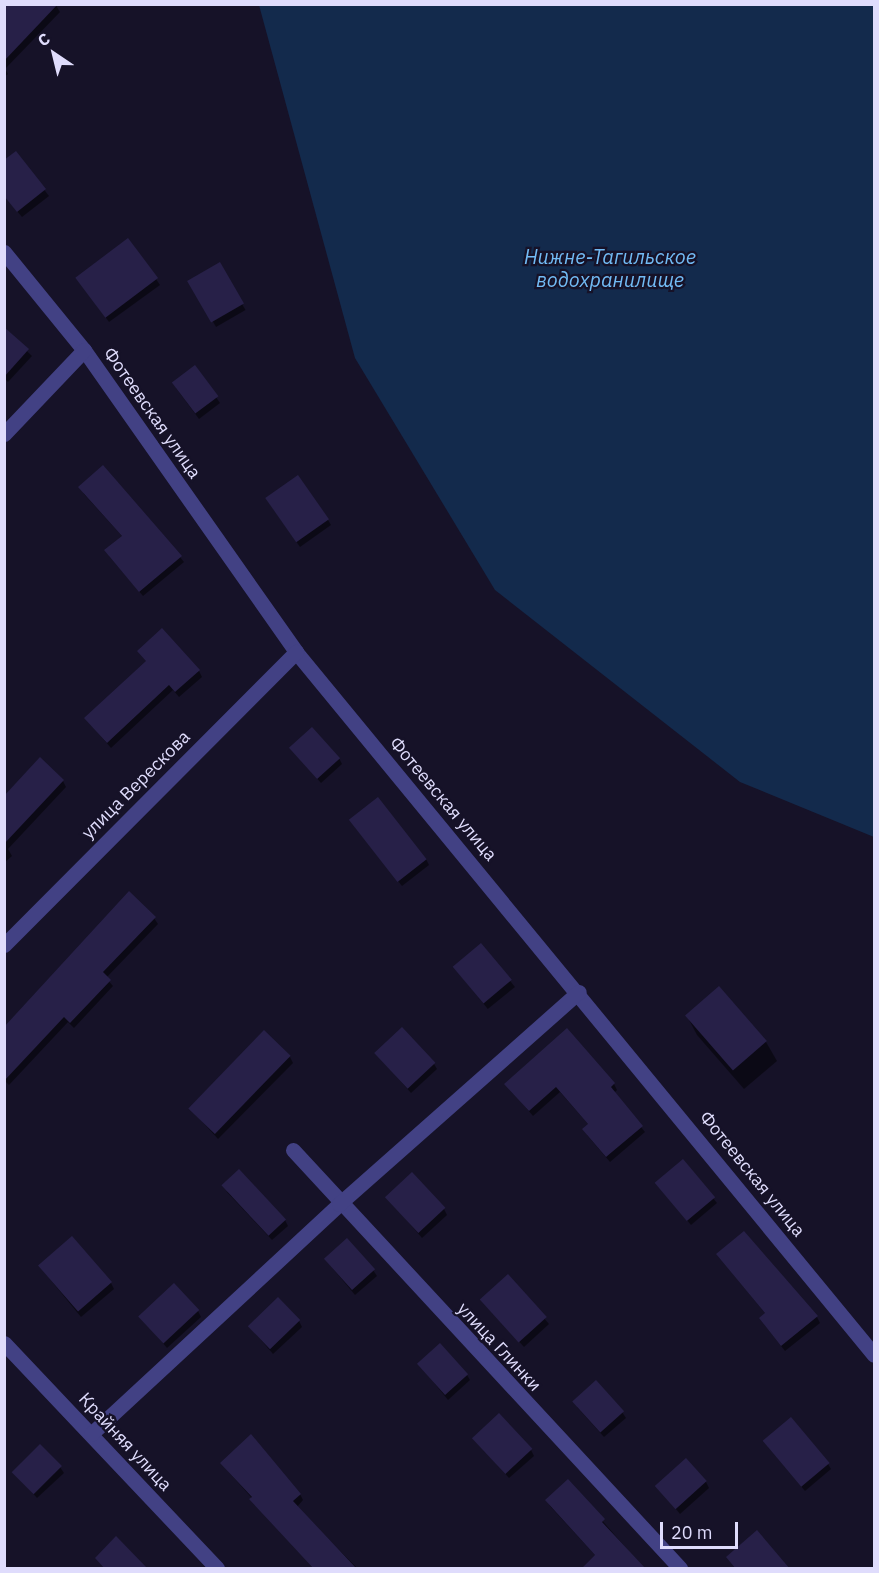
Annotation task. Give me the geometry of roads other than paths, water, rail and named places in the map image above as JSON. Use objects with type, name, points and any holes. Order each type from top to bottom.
[{"type":"street","name":"Фотеевская улица","points":[[4,252],[84,350],[296,652],[579,992],[874,1355]]},
{"type":"street","points":[[4,434],[84,350]]},
{"type":"street","name":"улица Верескова","points":[[4,945],[296,652]]},
{"type":"street","points":[[91,1434],[339,1204],[579,992]]},
{"type":"street","name":"улица Глинки","points":[[293,1150],[339,1204],[680,1569]]},
{"type":"street","name":"Крайняя улица","points":[[4,1342],[217,1569]]},
{"type":"water","name":"Нижне-Тагильское водохранилище","points":[[259,5],[874,5],[874,837],[740,782],[495,590],[355,358]]}]
